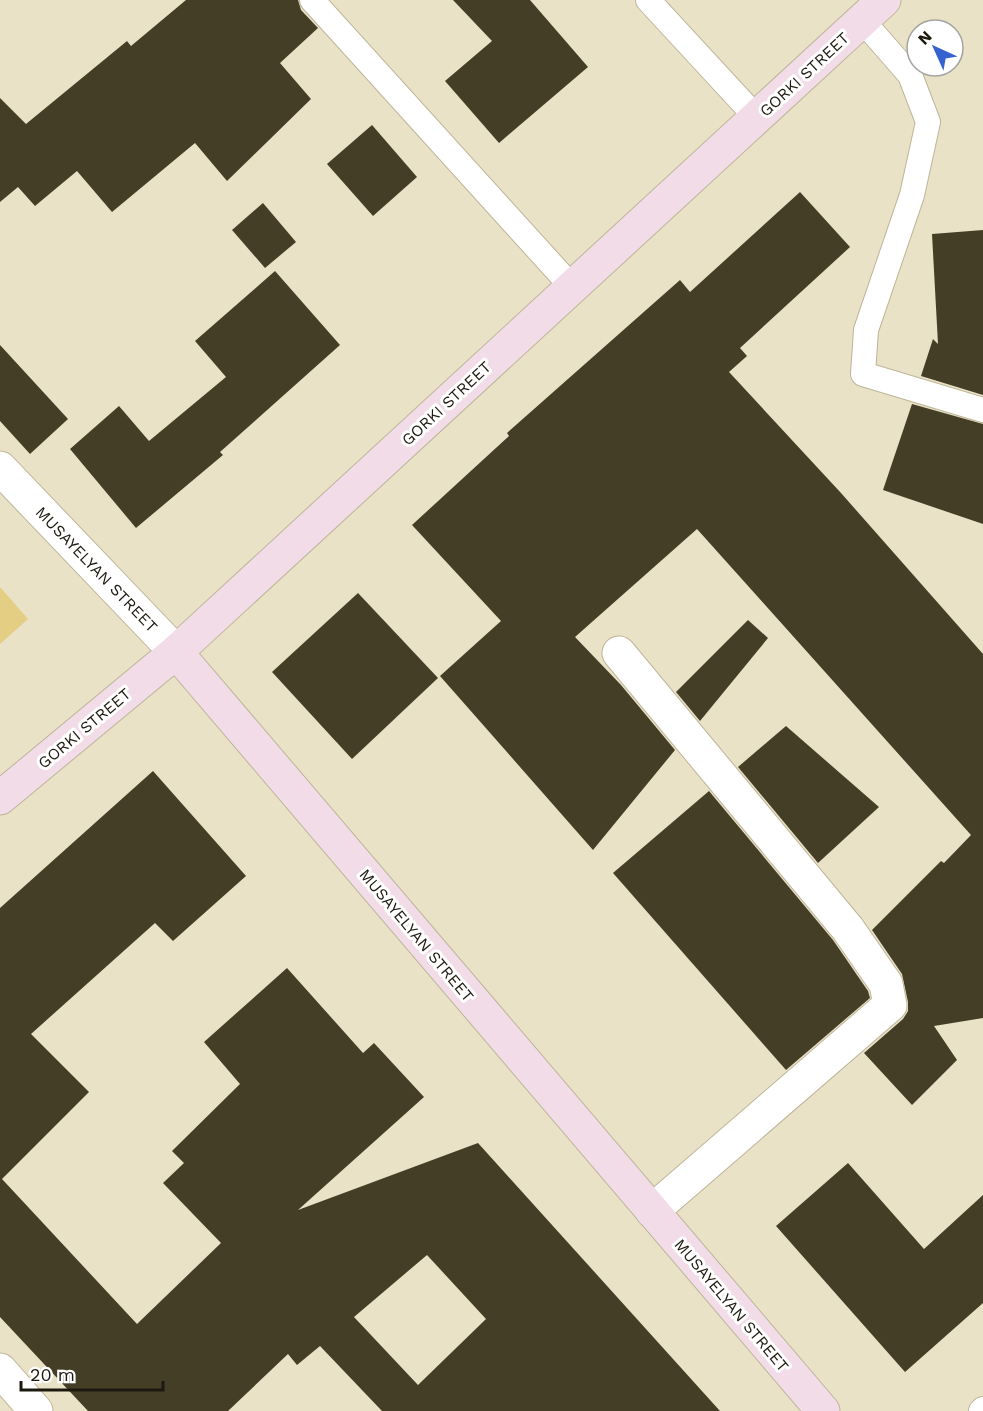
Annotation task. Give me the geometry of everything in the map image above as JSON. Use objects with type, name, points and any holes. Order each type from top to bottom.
[{"type":"main road","name":"GORKI STREET","points":[[0,798],[176,652],[873,10]]},
{"type":"main road","name":"MUSAYELYAN STREET","points":[[176,652],[823,1411]]},
{"type":"street","name":"MUSAYELYAN STREET","points":[[0,468],[176,652]]},
{"type":"street","points":[[619,653],[848,929],[886,984],[891,1005],[652,1211]]},
{"type":"street","points":[[0,1370],[36,1411]]},
{"type":"lane","points":[[312,0],[572,286]]},
{"type":"lane","points":[[648,0],[757,118]]},
{"type":"lane","points":[[873,10],[910,75],[928,122],[912,195],[866,330],[863,374],[983,410]]},
{"type":"shaded area","points":[[0,587],[28,619],[0,644]]},
{"type":"building","points":[[186,0],[298,0],[301,10],[318,28],[280,63],[311,99],[227,181],[195,143],[112,212],[77,171],[35,206],[18,187],[0,202],[0,98],[26,124],[127,41],[131,46]]},
{"type":"building","points":[[453,0],[530,0],[588,67],[499,143],[445,81],[492,41]]},
{"type":"building","points":[[372,125],[417,177],[373,216],[327,164]]},
{"type":"building","points":[[800,192],[850,247],[740,348],[747,356],[729,372],[841,493],[983,654],[983,1018],[934,1026],[957,1060],[912,1105],[864,1053],[903,1019],[908,1011],[902,974],[872,930],[941,861],[944,863],[971,835],[697,529],[575,637],[621,685],[675,750],[593,850],[440,676],[501,621],[412,525],[509,436],[507,433],[680,280],[690,292]]},
{"type":"building","points":[[263,203],[296,242],[265,268],[232,230]]},
{"type":"building","points":[[983,230],[983,395],[921,376],[933,339],[938,344],[932,234]]},
{"type":"building","points":[[275,271],[340,345],[220,452],[223,455],[136,528],[70,449],[119,406],[149,441],[226,377],[195,341]]},
{"type":"building","points":[[0,345],[68,419],[30,454],[0,421]]},
{"type":"building","points":[[912,404],[983,424],[983,524],[883,490]]},
{"type":"building","points":[[358,593],[438,678],[352,759],[272,672]]},
{"type":"building","points":[[748,620],[768,638],[700,721],[676,692]]},
{"type":"building","points":[[786,726],[879,807],[818,863],[738,767]]},
{"type":"building","points":[[153,771],[246,876],[173,941],[155,923],[31,1034],[89,1092],[2,1179],[137,1324],[221,1243],[163,1183],[184,1163],[172,1151],[240,1084],[204,1042],[287,968],[363,1053],[374,1043],[424,1097],[298,1210],[478,1143],[720,1411],[382,1411],[320,1346],[297,1365],[288,1354],[228,1411],[88,1411],[0,1317],[0,908]],"holes":[[[427,1255],[486,1319],[418,1385],[354,1317]]]},
{"type":"building","points":[[709,791],[833,940],[868,991],[870,998],[786,1070],[613,873]]},
{"type":"building","points":[[848,1163],[924,1249],[983,1195],[983,1303],[905,1372],[776,1226]]}]
